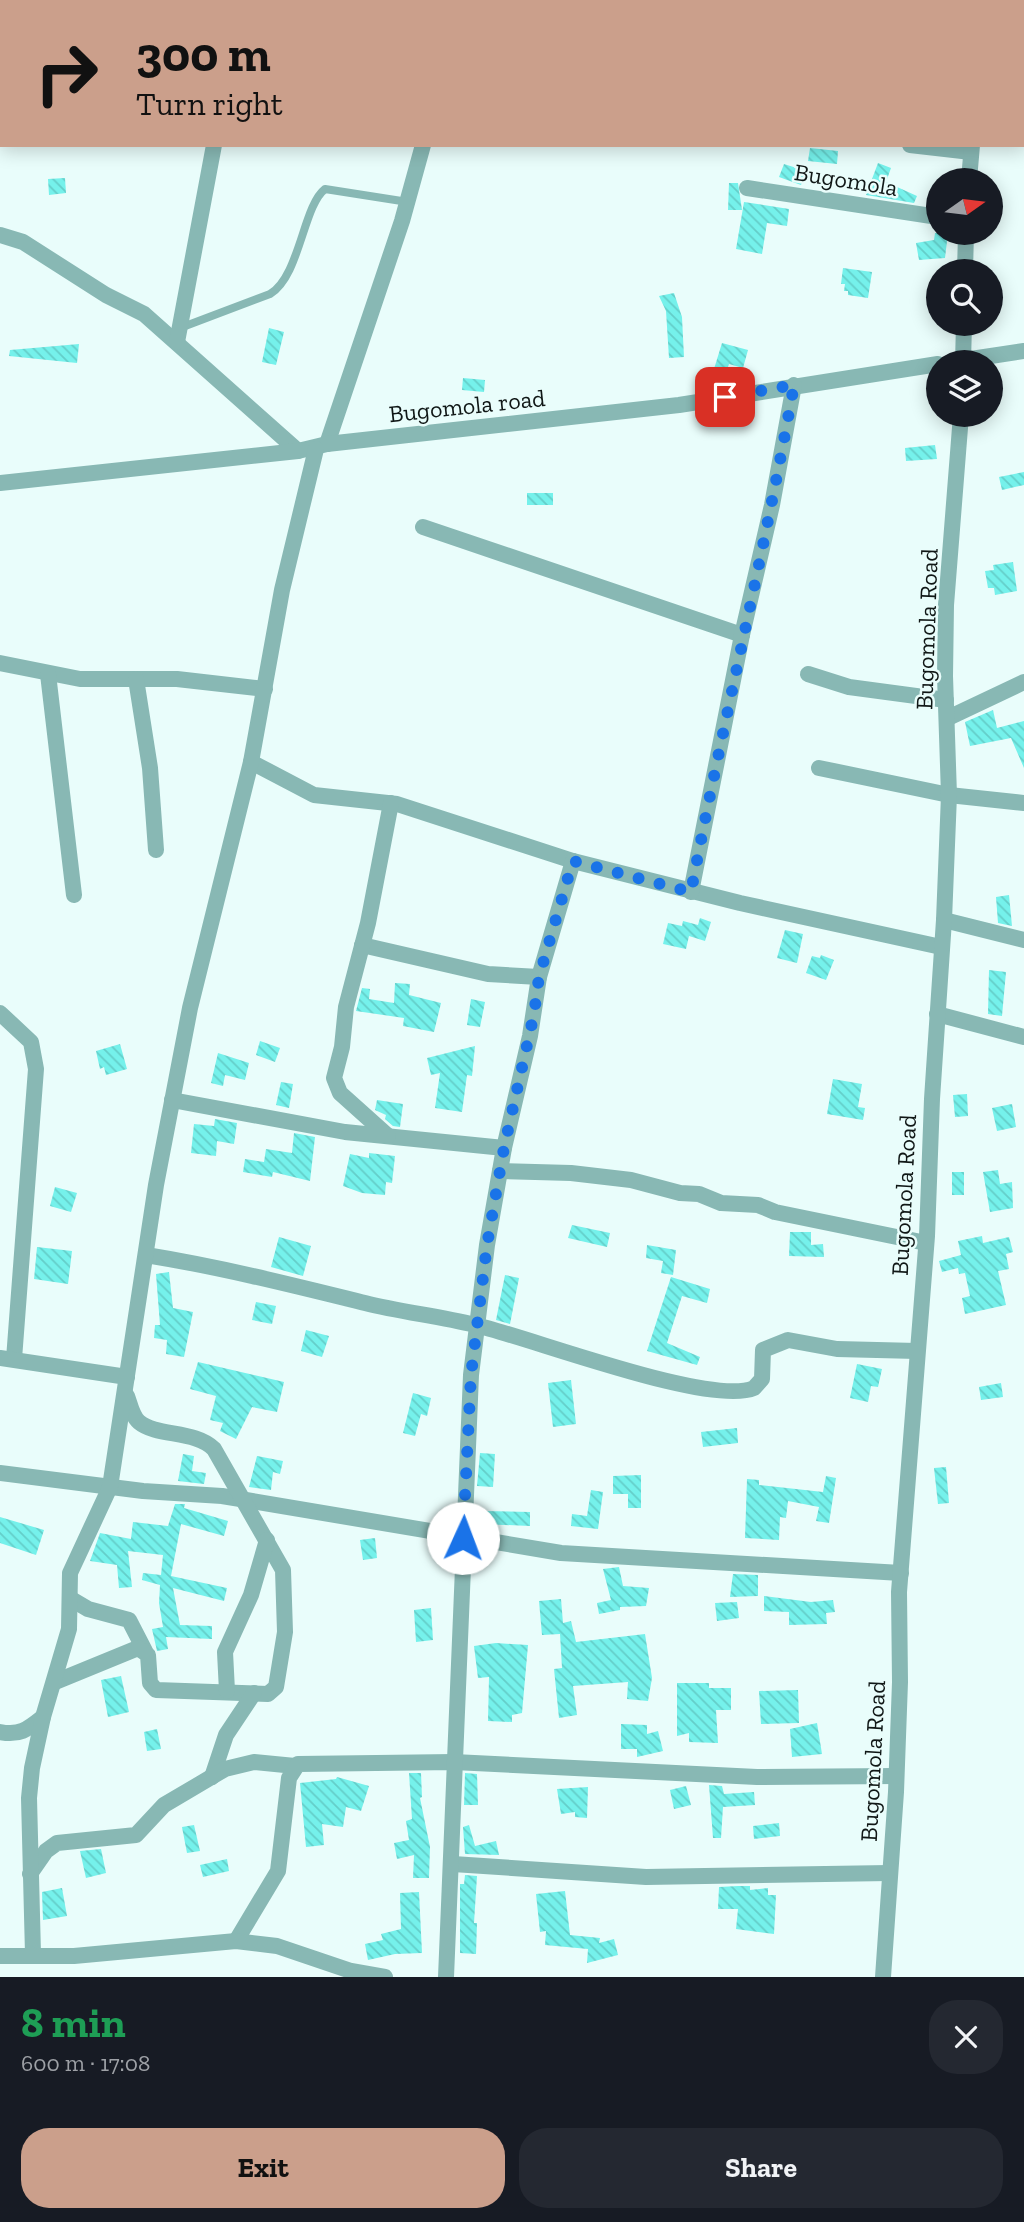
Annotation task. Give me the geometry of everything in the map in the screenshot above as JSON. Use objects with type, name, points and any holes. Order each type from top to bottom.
[{"type":"street","points":[[178,335],[214,147]]},
{"type":"street","points":[[33,1954],[29,1875],[29,1784],[43,1717],[69,1629],[70,1573],[110,1487],[172,1100],[220,877],[251,762],[282,590],[321,447],[408,202],[422,147]]},
{"type":"street","points":[[941,147],[972,149],[970,168]]},
{"type":"street","name":"Bugomola","points":[[747,188],[926,215]]},
{"type":"street","points":[[0,235],[23,242],[106,295],[178,335],[298,451]]},
{"type":"street","points":[[1003,355],[1024,351]]},
{"type":"street","name":"Bugomola road","points":[[0,482],[298,451],[679,405],[926,366]]},
{"type":"street","points":[[691,892],[742,635],[772,505],[794,385]]},
{"type":"street","name":"Bugomola Road","points":[[885,1975],[897,1776],[901,1573],[926,1243],[943,920],[949,795],[946,605],[960,427]]},
{"type":"street","points":[[423,527],[742,635]]},
{"type":"street","points":[[0,663],[80,679],[177,679],[265,688]]},
{"type":"street","points":[[48,674],[74,895]]},
{"type":"street","points":[[808,674],[849,687],[946,700]]},
{"type":"street","points":[[136,679],[150,768],[156,850]]},
{"type":"street","points":[[948,718],[1024,682]]},
{"type":"street","points":[[251,762],[308,793],[391,803],[573,861],[691,892],[941,947]]},
{"type":"street","points":[[818,768],[949,795],[1024,803]]},
{"type":"street","points":[[388,1136],[340,1093],[335,1082],[335,1067],[342,1047],[346,1007],[362,945],[391,803]]},
{"type":"street","points":[[446,1977],[453,1864],[454,1762],[464,1608],[467,1417],[477,1325],[504,1148],[534,1014],[539,977],[573,861]]},
{"type":"street","points":[[943,920],[1024,940]]},
{"type":"street","points":[[362,945],[488,974],[539,977]]},
{"type":"street","points":[[0,1013],[31,1042],[36,1069],[7,1359],[126,1384]]},
{"type":"street","points":[[937,1014],[1024,1037]]},
{"type":"street","points":[[172,1100],[345,1132],[504,1148]]},
{"type":"street","points":[[500,1171],[571,1173],[631,1180],[680,1193],[699,1194],[721,1203],[758,1205],[775,1212],[926,1243]]},
{"type":"street","points":[[146,1255],[215,1266],[366,1303],[477,1325],[620,1368],[706,1389],[749,1390],[758,1384],[765,1364],[763,1351],[788,1340],[837,1349],[917,1352]]},
{"type":"street","points":[[71,1599],[98,1612],[129,1620],[145,1651],[150,1683],[156,1690],[270,1693],[276,1687],[285,1632],[283,1570],[223,1461],[208,1444],[145,1426],[135,1418],[126,1384]]},
{"type":"street","points":[[0,1474],[200,1494],[561,1553],[901,1573]]},
{"type":"street","points":[[227,1691],[225,1652],[251,1595],[267,1541]]},
{"type":"street","points":[[55,1682],[138,1648],[145,1651]]},
{"type":"street","points":[[212,1777],[226,1735],[254,1693]]},
{"type":"street","points":[[0,1732],[12,1735],[25,1732],[43,1717]]},
{"type":"street","points":[[29,1875],[53,1845],[136,1835],[157,1810],[225,1769],[254,1762],[295,1766],[454,1762],[757,1777],[897,1776]]},
{"type":"street","points":[[236,1941],[278,1871],[289,1778],[295,1766]]},
{"type":"street","points":[[453,1864],[646,1877],[890,1873]]},
{"type":"street","points":[[0,1956],[74,1956],[236,1941],[277,1946],[351,1972],[385,1977]]},
{"type":"lane","points":[[178,335],[279,288],[307,226],[316,197],[325,189],[408,202]]},
{"type":"building","points":[[810,148],[838,151],[837,164],[808,161]]},
{"type":"building","points":[[878,163],[891,168],[886,182],[917,196],[914,203],[866,195]]},
{"type":"building","points":[[784,164],[806,171],[801,185],[779,177]]},
{"type":"building","points":[[65,178],[66,193],[49,195],[48,179]]},
{"type":"building","points":[[729,183],[738,183],[742,210],[728,210]]},
{"type":"building","points":[[744,202],[789,209],[787,226],[767,223],[762,254],[736,249]]},
{"type":"building","points":[[926,241],[926,245],[947,245],[945,258],[919,260],[916,243]]},
{"type":"building","points":[[843,268],[872,272],[868,298],[848,295],[848,291],[844,291],[845,284],[841,284]]},
{"type":"building","points":[[674,293],[682,317],[684,357],[669,358],[666,311],[659,296]]},
{"type":"building","points":[[269,328],[284,332],[276,365],[262,362]]},
{"type":"building","points":[[722,343],[748,350],[743,368],[729,364],[726,373],[714,369]]},
{"type":"building","points":[[79,344],[77,363],[9,356],[10,350]]},
{"type":"building","points":[[463,378],[485,380],[484,392],[462,390]]},
{"type":"building","points":[[935,445],[937,459],[906,461],[905,448]]},
{"type":"building","points":[[1024,472],[1024,485],[1002,490],[999,477]]},
{"type":"building","points":[[527,493],[553,493],[553,505],[527,505]]},
{"type":"building","points":[[1013,562],[1017,591],[995,595],[994,588],[988,588],[985,571],[994,570],[993,565]]},
{"type":"building","points":[[993,710],[997,728],[1024,721],[1024,768],[1011,738],[970,746],[965,722]]},
{"type":"building","points":[[1009,895],[1012,926],[998,923],[996,897]]},
{"type":"building","points":[[700,918],[711,922],[705,941],[689,936],[686,949],[663,944],[668,923],[682,926],[683,921],[698,925]]},
{"type":"building","points":[[785,930],[803,934],[797,963],[777,958]]},
{"type":"building","points":[[821,955],[834,960],[826,980],[806,973],[812,956],[820,958]]},
{"type":"building","points":[[989,970],[1006,972],[1002,1016],[988,1014]]},
{"type":"building","points":[[395,983],[410,984],[409,995],[441,1003],[434,1032],[403,1026],[404,1018],[356,1011],[362,988],[370,989],[369,999],[394,1003]]},
{"type":"building","points":[[471,999],[485,1002],[480,1027],[467,1025]]},
{"type":"building","points":[[260,1041],[280,1048],[275,1062],[256,1055]]},
{"type":"building","points":[[120,1044],[127,1069],[106,1075],[104,1067],[100,1069],[96,1051]]},
{"type":"building","points":[[475,1046],[472,1076],[467,1075],[462,1112],[435,1108],[440,1073],[431,1075],[427,1058]]},
{"type":"building","points":[[218,1053],[249,1063],[245,1080],[225,1075],[223,1086],[211,1083]]},
{"type":"building","points":[[833,1079],[862,1084],[858,1107],[865,1108],[863,1120],[827,1114]]},
{"type":"building","points":[[281,1082],[293,1084],[289,1108],[276,1105]]},
{"type":"building","points":[[967,1094],[968,1116],[955,1117],[953,1095]]},
{"type":"building","points":[[377,1100],[403,1104],[400,1127],[393,1126],[385,1119],[386,1115],[375,1110]]},
{"type":"building","points":[[1012,1104],[1016,1127],[997,1131],[992,1108]]},
{"type":"building","points":[[215,1119],[237,1123],[234,1144],[217,1141],[216,1156],[191,1153],[194,1124],[214,1126]]},
{"type":"building","points":[[294,1133],[315,1137],[310,1181],[273,1172],[272,1177],[243,1172],[245,1159],[264,1162],[266,1149],[292,1153]]},
{"type":"building","points":[[369,1153],[395,1156],[392,1183],[386,1182],[385,1195],[362,1193],[343,1186],[350,1154],[369,1158]]},
{"type":"building","points":[[998,1170],[1000,1184],[1012,1182],[1013,1208],[990,1212],[983,1172]]},
{"type":"building","points":[[952,1172],[964,1172],[964,1195],[952,1195]]},
{"type":"building","points":[[55,1187],[77,1193],[71,1212],[50,1206]]},
{"type":"building","points":[[572,1225],[610,1233],[607,1247],[568,1238]]},
{"type":"building","points":[[790,1232],[811,1232],[811,1245],[823,1244],[824,1257],[789,1256]]},
{"type":"building","points":[[982,1236],[983,1243],[1009,1237],[1013,1252],[1006,1254],[1009,1269],[998,1271],[1006,1305],[965,1314],[962,1298],[970,1296],[965,1273],[959,1274],[958,1268],[942,1272],[939,1261],[961,1255],[958,1241]]},
{"type":"building","points":[[279,1237],[311,1246],[303,1276],[271,1267]]},
{"type":"building","points":[[647,1245],[676,1250],[673,1275],[661,1273],[663,1261],[646,1258]]},
{"type":"building","points":[[37,1247],[72,1251],[68,1284],[34,1279]]},
{"type":"building","points":[[169,1272],[173,1308],[193,1312],[184,1357],[166,1354],[167,1340],[154,1338],[155,1325],[160,1325],[156,1274]]},
{"type":"building","points":[[505,1275],[519,1278],[510,1324],[496,1320]]},
{"type":"building","points":[[671,1277],[710,1289],[707,1303],[682,1296],[667,1343],[700,1357],[697,1365],[647,1351]]},
{"type":"building","points":[[256,1302],[276,1306],[272,1324],[252,1320]]},
{"type":"building","points":[[306,1330],[329,1336],[322,1357],[301,1351]]},
{"type":"building","points":[[198,1362],[284,1382],[277,1412],[252,1407],[236,1439],[220,1431],[223,1423],[210,1420],[216,1396],[190,1389]]},
{"type":"building","points":[[857,1364],[882,1369],[878,1387],[871,1386],[868,1402],[850,1398]]},
{"type":"building","points":[[571,1380],[576,1424],[553,1427],[548,1383]]},
{"type":"building","points":[[1001,1383],[1003,1397],[981,1400],[979,1387]]},
{"type":"building","points":[[413,1393],[431,1398],[427,1416],[421,1414],[415,1436],[403,1433]]},
{"type":"building","points":[[737,1428],[738,1443],[703,1447],[701,1432]]},
{"type":"building","points":[[480,1453],[495,1454],[493,1487],[477,1486]]},
{"type":"building","points":[[183,1454],[194,1456],[192,1471],[206,1473],[204,1484],[178,1481]]},
{"type":"building","points":[[257,1456],[283,1461],[280,1474],[273,1472],[271,1490],[249,1487]]},
{"type":"building","points":[[946,1467],[949,1503],[938,1504],[934,1468]]},
{"type":"building","points":[[641,1475],[641,1508],[628,1508],[628,1494],[613,1494],[613,1476]]},
{"type":"building","points":[[826,1476],[836,1478],[829,1523],[816,1521],[819,1507],[788,1501],[786,1518],[780,1517],[779,1540],[745,1538],[747,1479],[759,1480],[759,1485],[823,1492]]},
{"type":"building","points":[[591,1490],[603,1492],[598,1529],[571,1526],[572,1514],[587,1516]]},
{"type":"building","points":[[175,1504],[185,1504],[184,1508],[228,1521],[224,1536],[181,1524],[171,1576],[227,1588],[224,1601],[173,1588],[180,1625],[212,1626],[212,1639],[166,1637],[168,1649],[157,1651],[152,1629],[163,1627],[159,1603],[160,1585],[142,1580],[143,1573],[161,1575],[163,1555],[128,1551],[132,1587],[119,1588],[117,1565],[90,1561],[100,1533],[131,1539],[133,1522],[168,1526]]},
{"type":"building","points":[[482,1511],[530,1512],[530,1526],[481,1524]]},
{"type":"building","points":[[0,1517],[44,1530],[36,1555],[0,1543]]},
{"type":"building","points":[[375,1538],[377,1558],[363,1560],[360,1540]]},
{"type":"building","points":[[619,1567],[623,1586],[649,1588],[646,1606],[620,1607],[620,1610],[599,1614],[597,1603],[611,1600],[603,1569]]},
{"type":"building","points":[[733,1574],[758,1575],[758,1596],[730,1597]]},
{"type":"building","points":[[764,1596],[811,1602],[833,1600],[835,1612],[826,1613],[827,1624],[789,1625],[789,1612],[764,1611]]},
{"type":"building","points":[[561,1599],[563,1623],[571,1621],[576,1642],[645,1634],[652,1678],[648,1701],[627,1699],[628,1682],[573,1686],[577,1715],[559,1718],[554,1669],[562,1668],[560,1634],[542,1635],[539,1601]]},
{"type":"building","points":[[737,1602],[739,1618],[717,1621],[715,1603]]},
{"type":"building","points":[[431,1608],[433,1640],[416,1642],[414,1610]]},
{"type":"building","points":[[496,1643],[528,1645],[522,1713],[512,1715],[512,1722],[488,1721],[489,1677],[478,1678],[474,1646]]},
{"type":"building","points":[[121,1676],[129,1712],[108,1717],[101,1680]]},
{"type":"building","points":[[677,1683],[709,1683],[709,1688],[731,1688],[731,1710],[716,1710],[718,1743],[689,1742],[689,1733],[677,1736]]},
{"type":"building","points":[[798,1690],[799,1723],[761,1724],[759,1691]]},
{"type":"building","points":[[817,1723],[822,1754],[792,1757],[790,1729]]},
{"type":"building","points":[[621,1724],[647,1725],[647,1734],[658,1731],[663,1751],[637,1757],[637,1749],[621,1749]]},
{"type":"building","points":[[157,1729],[161,1749],[147,1751],[144,1732]]},
{"type":"building","points":[[409,1773],[421,1773],[420,1798],[430,1847],[429,1878],[413,1878],[414,1855],[397,1859],[394,1843],[409,1840],[406,1821],[412,1819]]},
{"type":"building","points":[[465,1773],[477,1774],[478,1805],[464,1805]]},
{"type":"building","points":[[337,1777],[369,1786],[361,1811],[346,1807],[343,1827],[322,1824],[324,1845],[306,1847],[300,1783]]},
{"type":"building","points":[[709,1785],[722,1786],[724,1794],[754,1792],[755,1805],[723,1807],[721,1838],[713,1838]]},
{"type":"building","points":[[686,1786],[691,1805],[674,1809],[670,1790]]},
{"type":"building","points":[[588,1787],[587,1818],[575,1817],[575,1812],[561,1814],[557,1789]]},
{"type":"building","points":[[779,1823],[780,1836],[754,1839],[753,1826]]},
{"type":"building","points":[[194,1825],[200,1851],[187,1853],[182,1827]]},
{"type":"building","points":[[469,1825],[475,1846],[496,1841],[499,1855],[465,1854],[463,1827]]},
{"type":"building","points":[[101,1849],[106,1873],[86,1878],[80,1851]]},
{"type":"building","points":[[227,1859],[229,1871],[203,1877],[200,1865]]},
{"type":"building","points":[[465,1875],[477,1876],[474,1923],[477,1923],[476,1954],[460,1953],[460,1884],[464,1884]]},
{"type":"building","points":[[750,1886],[750,1890],[768,1888],[768,1895],[776,1895],[774,1934],[736,1929],[738,1909],[718,1909],[719,1887]]},
{"type":"building","points":[[62,1888],[67,1916],[43,1920],[42,1892]]},
{"type":"building","points":[[565,1891],[570,1935],[600,1938],[599,1943],[614,1939],[618,1955],[587,1963],[588,1949],[545,1945],[546,1931],[540,1932],[536,1894]]},
{"type":"building","points":[[419,1892],[422,1953],[395,1954],[368,1960],[365,1944],[383,1940],[381,1934],[401,1929],[400,1893]]},
{"type":"route","points":[[463,1538],[467,1417],[487,1245],[504,1148],[534,1014],[539,977],[573,861],[691,892],[742,635],[783,453],[794,385],[725,397]]}]
